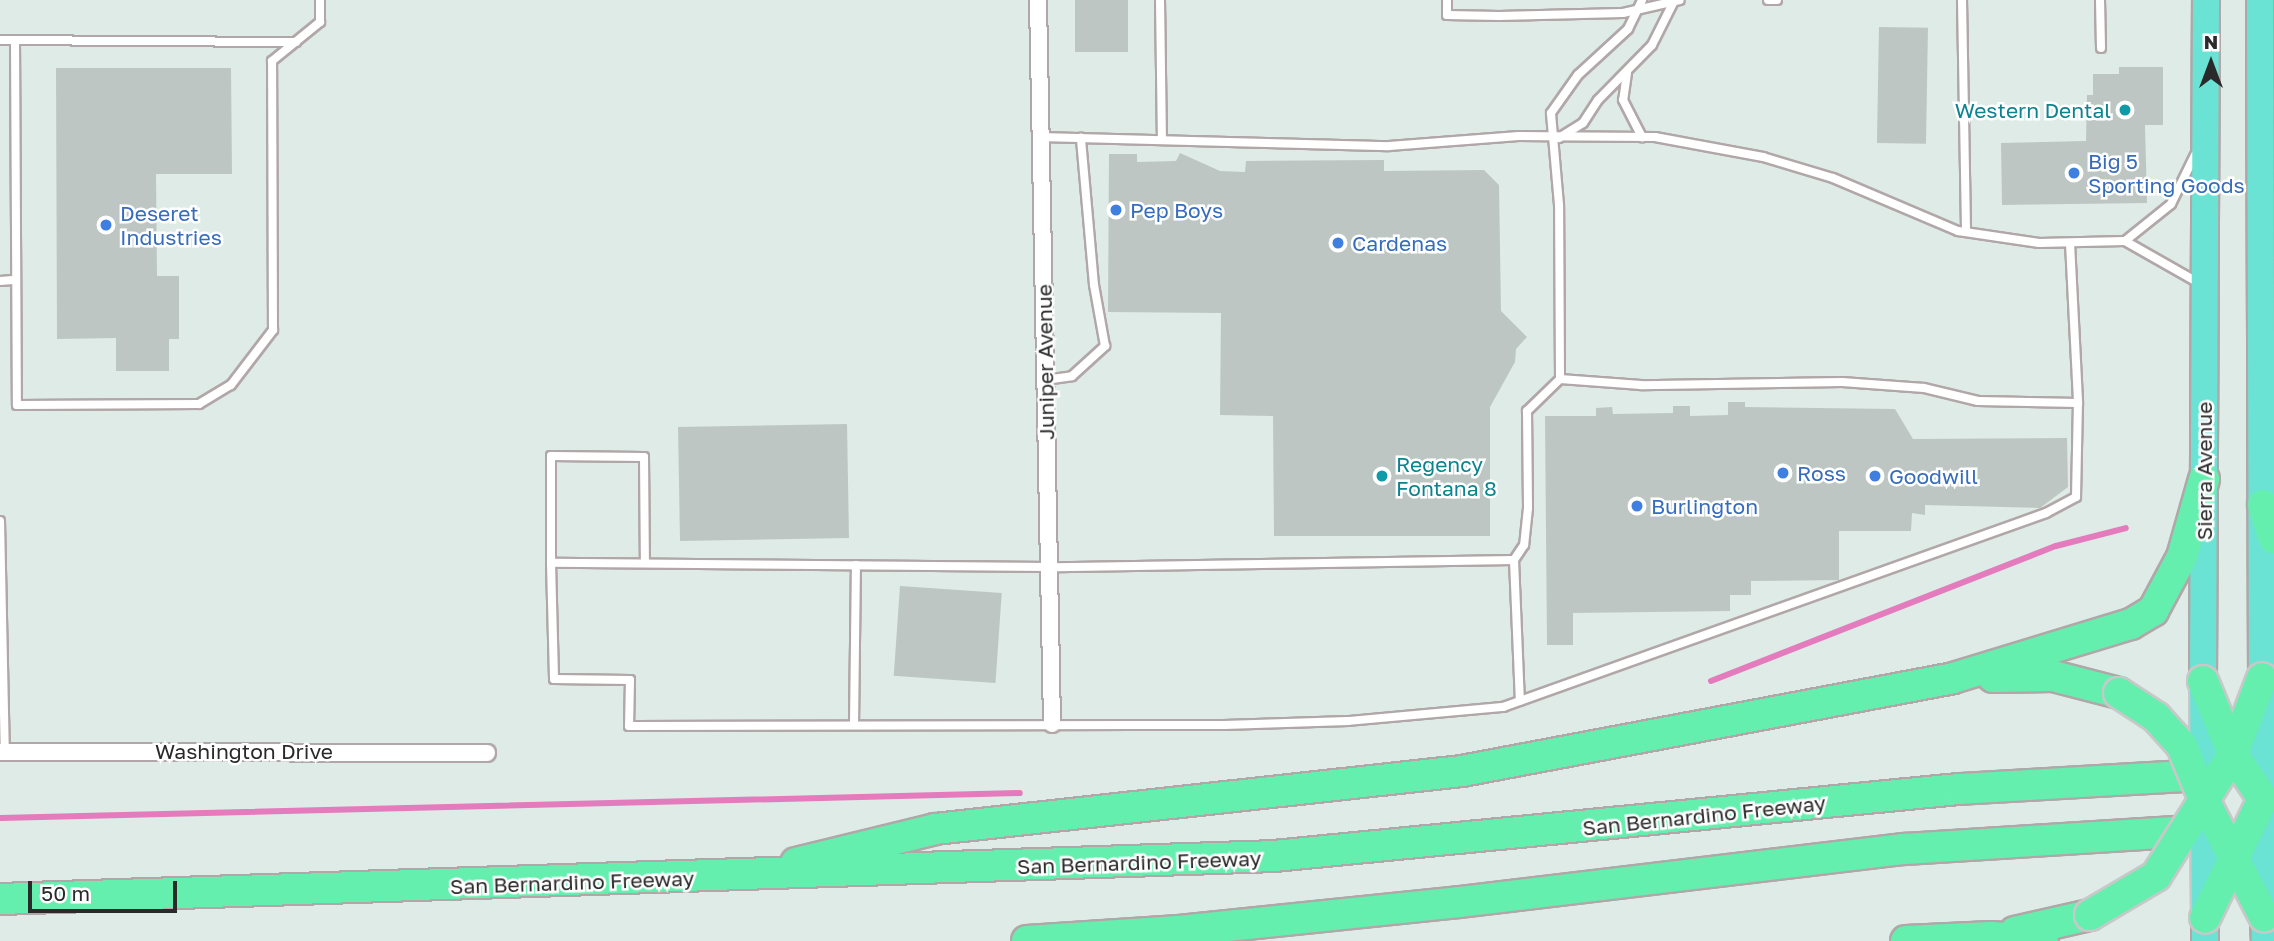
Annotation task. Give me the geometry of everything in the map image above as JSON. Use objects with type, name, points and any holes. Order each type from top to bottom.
[{"type":"highway","points":[[734,877],[935,829],[1462,771],[1953,678],[2131,624],[2153,611],[2182,557],[2204,480]]},
{"type":"highway","points":[[2263,505],[2274,538]]},
{"type":"highway","points":[[1953,678],[2053,676],[2119,693],[2156,717],[2182,746],[2204,800],[2234,855],[2264,929]]},
{"type":"highway","points":[[1991,937],[2090,915],[2156,876],[2233,754],[2262,678]]},
{"type":"highway","points":[[2203,681],[2233,754],[2271,792],[2234,855],[2205,929]]},
{"type":"highway","name":"San Bernardino Freeway","points":[[0,899],[734,877],[1274,856],[1959,789],[2152,775],[2271,792]]},
{"type":"highway","points":[[1027,941],[1286,920],[1904,849],[2123,832],[2274,828]]},
{"type":"highway","points":[[1906,941],[1991,937],[2043,941]]},
{"type":"main road","name":"Sierra Avenue","points":[[2205,929],[2203,681],[2206,0]]},
{"type":"main road","points":[[2264,929],[2271,792],[2262,678],[2268,276],[2266,19]]},
{"type":"street","name":"Juniper Avenue","points":[[1038,0],[1052,724]]},
{"type":"street","name":"Washington Drive","points":[[2,752],[487,753]]},
{"type":"lane","points":[[15,40],[13,280],[17,405],[200,404],[231,385],[273,330],[272,61],[320,22],[320,0]]},
{"type":"lane","points":[[1160,0],[1162,139]]},
{"type":"lane","points":[[1447,0],[1447,15],[1676,1]]},
{"type":"lane","points":[[1768,0],[1777,0]]},
{"type":"lane","points":[[1962,0],[1966,232]]},
{"type":"lane","points":[[2100,0],[2101,48]]},
{"type":"lane","points":[[1556,140],[1583,123],[1598,100],[1652,45],[1676,1]]},
{"type":"lane","points":[[1520,701],[1514,560],[1524,544],[1528,508],[1527,411],[1560,379],[1556,140],[1551,113],[1558,97],[1628,29],[1642,5]]},
{"type":"lane","points":[[0,40],[296,41]]},
{"type":"lane","points":[[1628,72],[1623,100],[1642,137]]},
{"type":"lane","points":[[2124,241],[2171,204],[2205,129]]},
{"type":"lane","points":[[1041,137],[1389,146],[1519,136],[1556,140],[1642,137],[1763,156],[1833,178],[1966,232],[2070,243],[2124,241],[2205,286]]},
{"type":"lane","points":[[1045,380],[1072,376],[1105,346],[1094,285],[1081,138]]},
{"type":"lane","points":[[645,563],[644,457],[551,456],[554,679],[630,680],[629,726],[1348,721],[1503,707],[2046,513],[2076,497],[2078,402],[2070,243]]},
{"type":"lane","points":[[0,281],[13,280]]},
{"type":"lane","points":[[1560,379],[1641,385],[1842,382],[1924,388],[1978,401],[2078,402]]},
{"type":"lane","points":[[0,521],[2,752]]},
{"type":"lane","points":[[551,563],[1049,566],[1514,560]]},
{"type":"lane","points":[[854,725],[856,565]]},
{"type":"building","points":[[1075,0],[1128,0],[1128,52],[1075,52]]},
{"type":"building","points":[[1879,27],[1928,28],[1926,144],[1877,143]]},
{"type":"building","name":"Big 5 Sporting Goods","points":[[2119,67],[2163,67],[2163,125],[2145,125],[2147,203],[2002,205],[2001,143],[2086,141],[2087,95],[2093,95],[2093,74],[2119,74]]},
{"type":"building","name":"Deseret Industries","points":[[56,68],[231,68],[232,174],[156,174],[157,276],[179,276],[179,339],[169,339],[169,371],[116,371],[116,338],[57,339]]},
{"type":"building","points":[[1180,153],[1220,171],[1245,172],[1246,161],[1384,160],[1384,171],[1484,170],[1499,185],[1501,311],[1527,337],[1516,349],[1515,362],[1490,407],[1490,536],[1274,536],[1273,416],[1220,415],[1221,313],[1108,312],[1109,154],[1137,154],[1137,162],[1176,161]]},
{"type":"building","points":[[1728,402],[1745,402],[1745,407],[1895,409],[1913,439],[2067,438],[2068,487],[2040,508],[1925,505],[1925,515],[1912,513],[1911,531],[1839,531],[1839,580],[1751,581],[1751,595],[1730,595],[1730,611],[1573,613],[1573,645],[1547,645],[1545,416],[1596,416],[1596,408],[1612,407],[1613,414],[1673,413],[1673,406],[1690,406],[1690,416],[1728,415]]},
{"type":"building","points":[[847,424],[849,538],[680,541],[678,427]]},
{"type":"building","points":[[900,586],[1002,593],[995,683],[894,676]]},
{"type":"waterway","points":[[1711,681],[2056,546],[2126,528]]},
{"type":"waterway","points":[[0,818],[1020,793]]},
{"type":"place","name":"Western Dental","points":[[2125,110]]},
{"type":"place","name":"Big 5 Sporting Goods","points":[[2074,173]]},
{"type":"place","name":"Pep Boys","points":[[1116,210]]},
{"type":"place","name":"Deseret Industries","points":[[106,225]]},
{"type":"place","name":"Cardenas","points":[[1338,243]]},
{"type":"place","name":"Ross","points":[[1783,473]]},
{"type":"place","name":"Regency Fontana 8","points":[[1382,476]]},
{"type":"place","name":"Goodwill","points":[[1875,476]]},
{"type":"place","name":"Burlington","points":[[1637,506]]}]
